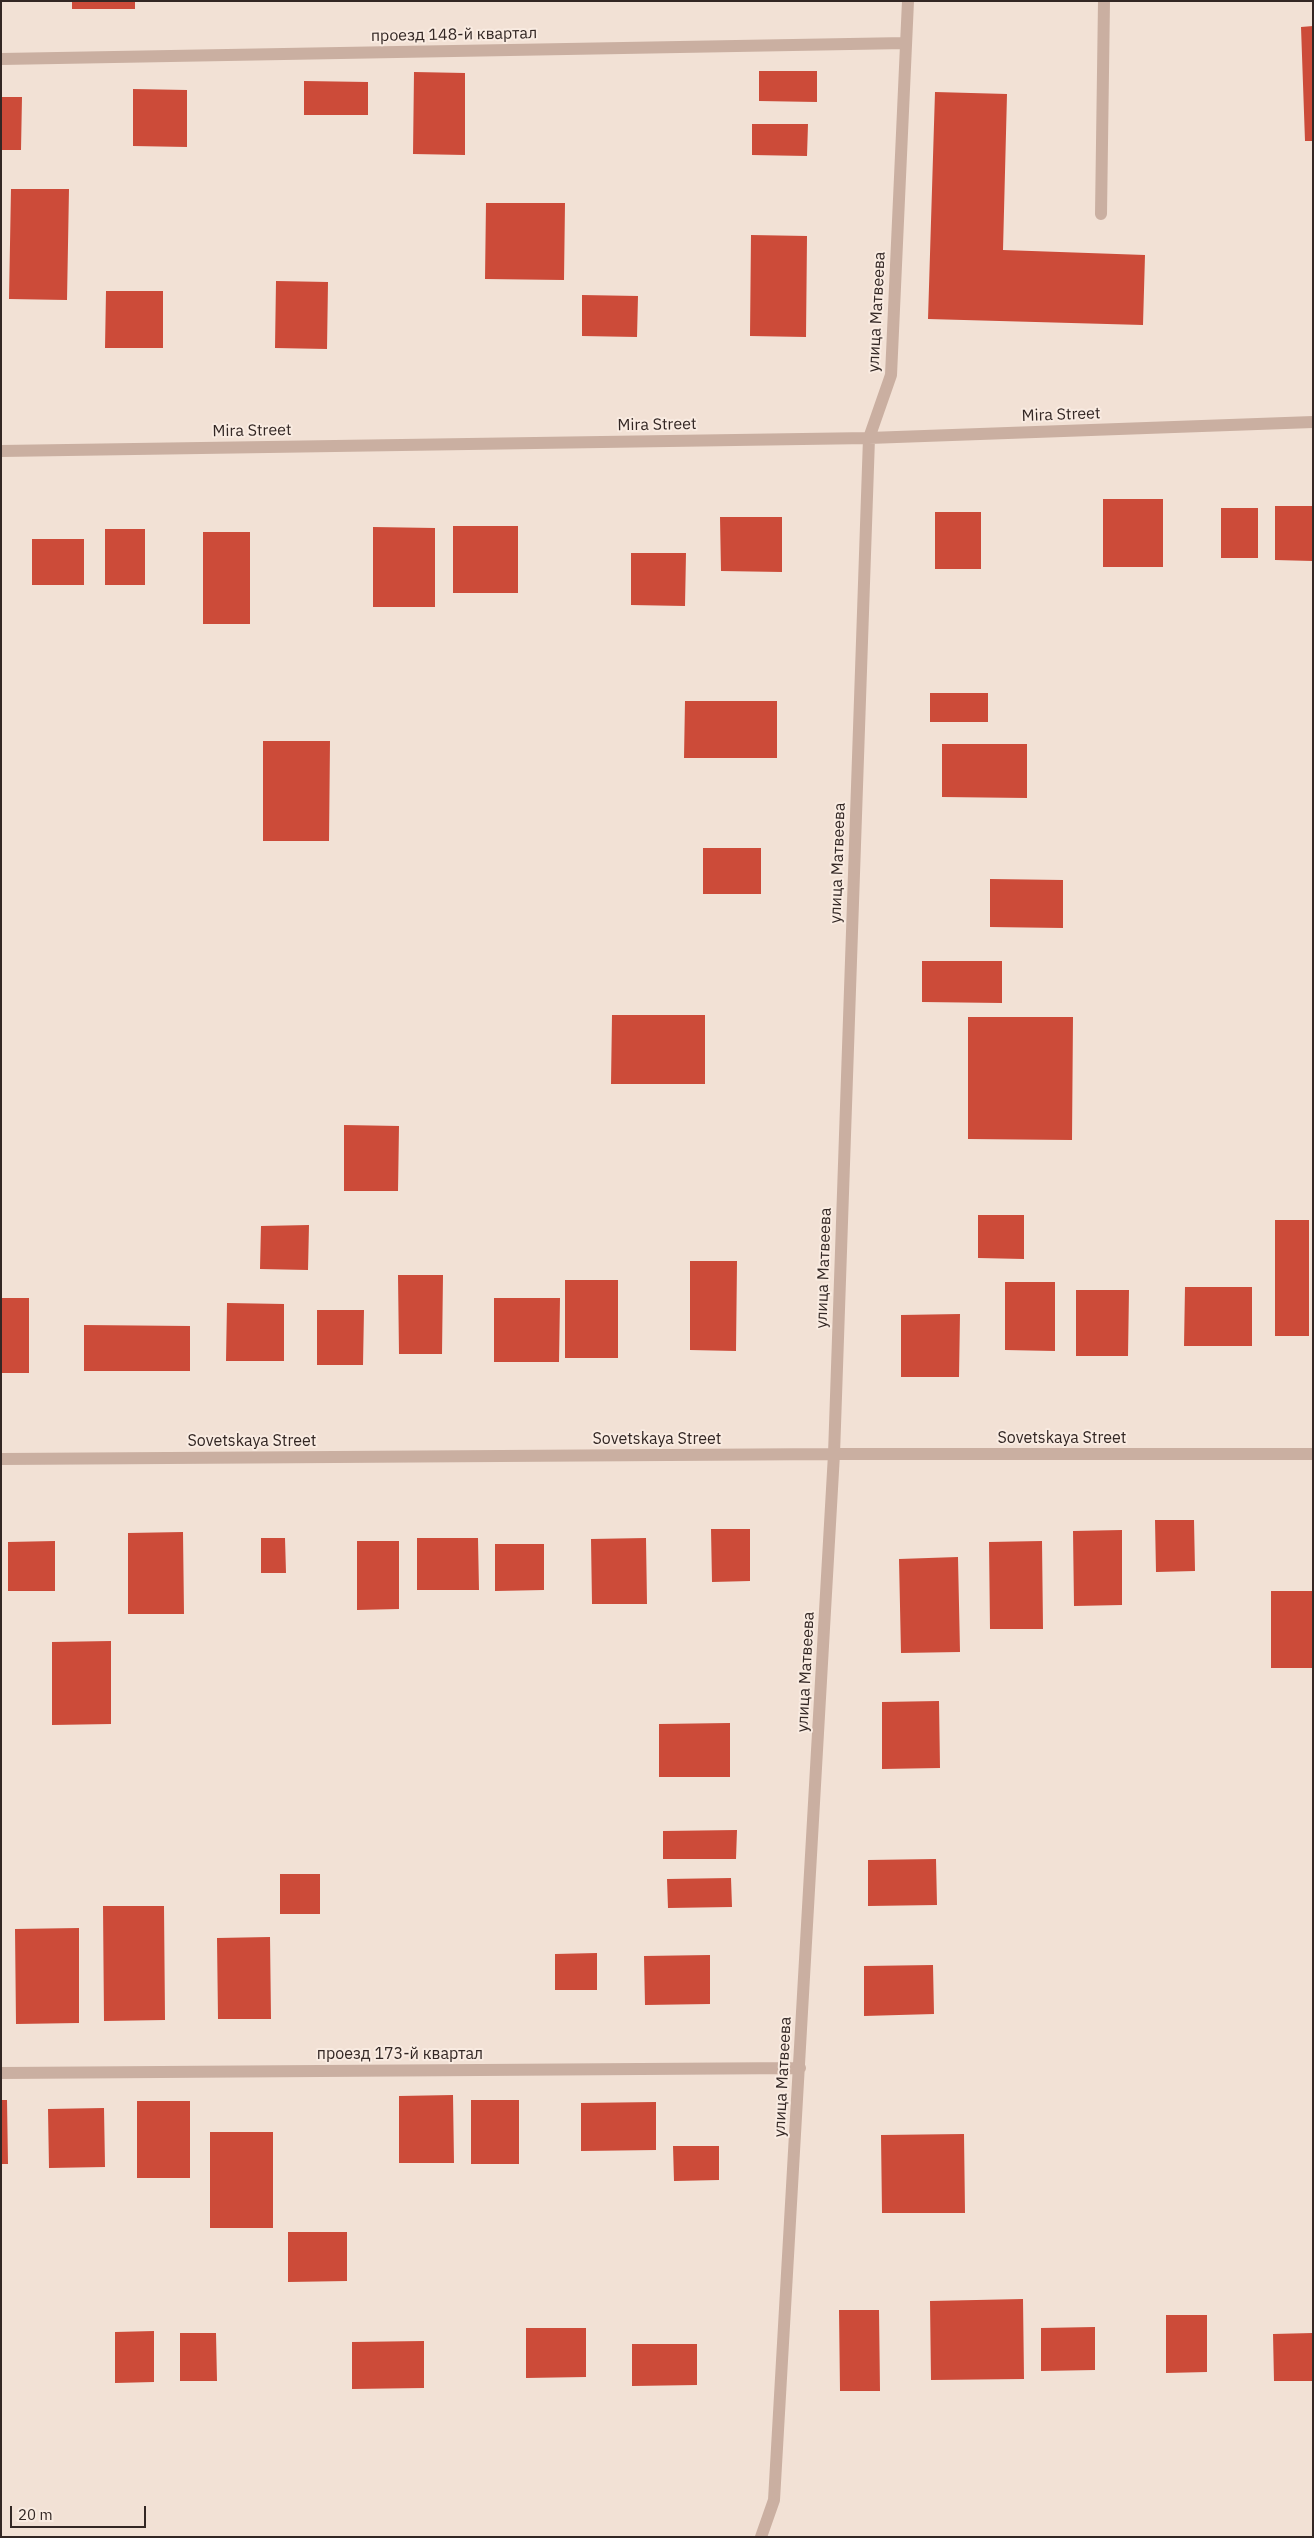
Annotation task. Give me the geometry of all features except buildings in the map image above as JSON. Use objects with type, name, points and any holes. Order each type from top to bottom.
[{"type":"street","name":"улица Матвеева","points":[[761,2537],[774,2500],[834,1454],[869,438],[891,375],[908,1]]},
{"type":"street","points":[[1101,214],[1104,1]]},
{"type":"street","name":"проезд 148-й квартал","points":[[1,59],[906,43]]},
{"type":"street","name":"Mira Street","points":[[1,451],[869,438],[1313,422]]},
{"type":"street","name":"Sovetskaya Street","points":[[1,1459],[834,1454],[1313,1454]]},
{"type":"street","name":"проезд 173-й квартал","points":[[1,2073],[800,2068]]}]
